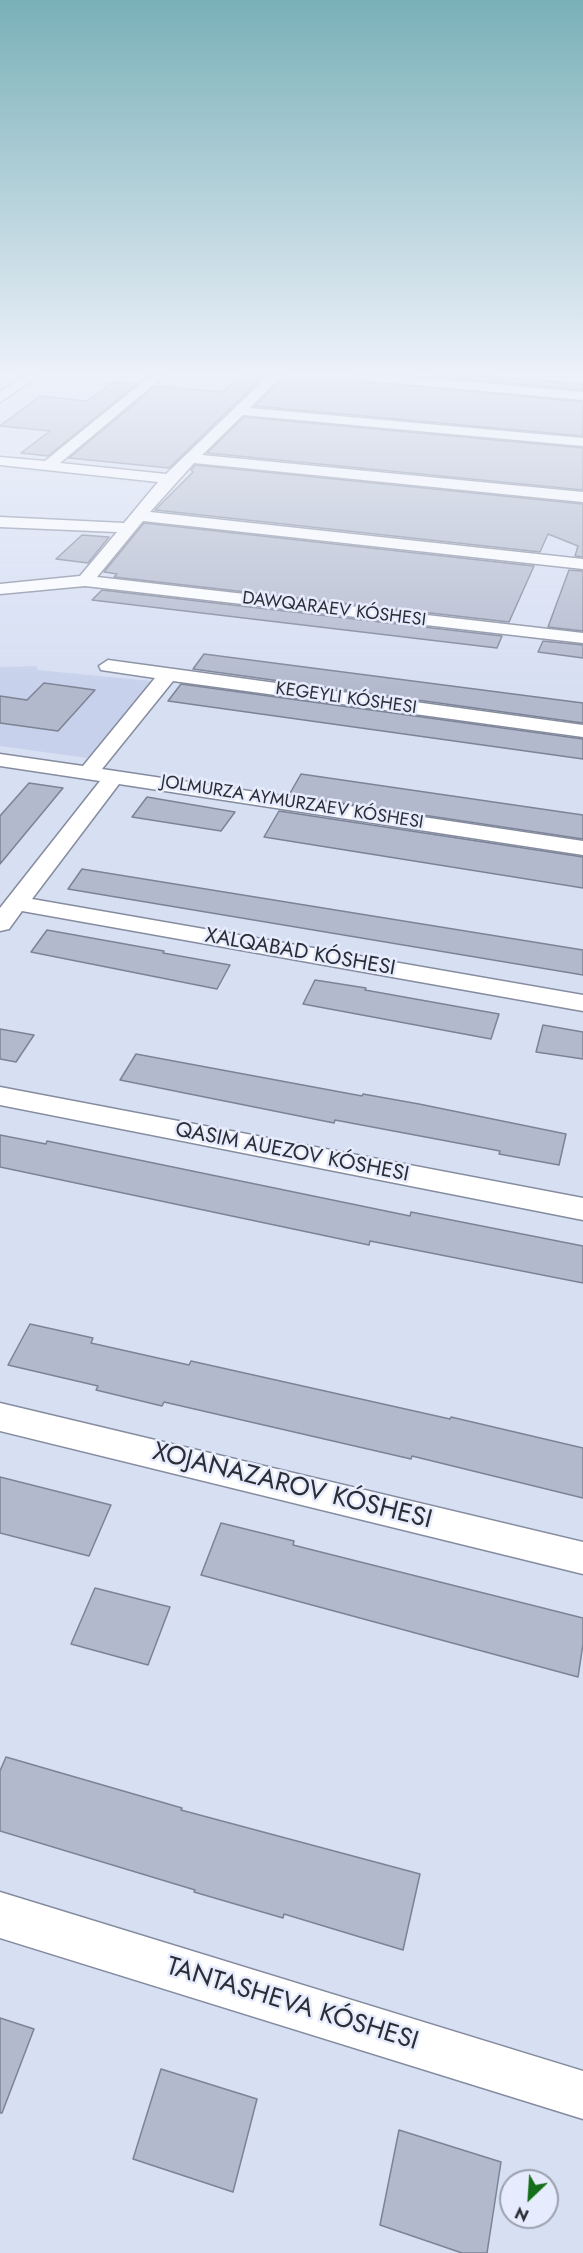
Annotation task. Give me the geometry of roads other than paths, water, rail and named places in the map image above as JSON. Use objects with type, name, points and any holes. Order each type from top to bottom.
[{"type":"street","points":[[85,581],[167,481]]},
{"type":"street","points":[[424,481],[583,497]]},
{"type":"street","points":[[0,522],[135,522],[583,564]]},
{"type":"street","name":"DAWQARAEV KÓSHESI","points":[[0,589],[85,581],[583,638]]},
{"type":"street","name":"KEGEYLI KÓSHESI","points":[[108,666],[583,731]]},
{"type":"street","points":[[89,772],[167,675]]},
{"type":"street","name":"JOLMURZA AYMURZAEV KÓSHESI","points":[[0,760],[583,848]]},
{"type":"street","points":[[0,924],[115,776]]},
{"type":"street","name":"XALQABAD KÓSHESI","points":[[16,903],[583,1003]]},
{"type":"street","points":[[0,1096],[583,1209]]},
{"type":"street","name":"XOJANAZAROV KÓSHESI","points":[[0,1416],[583,1558]]},
{"type":"street","name":"TANTASHEVA KÓSHESI","points":[[0,1915],[583,2095]]}]
